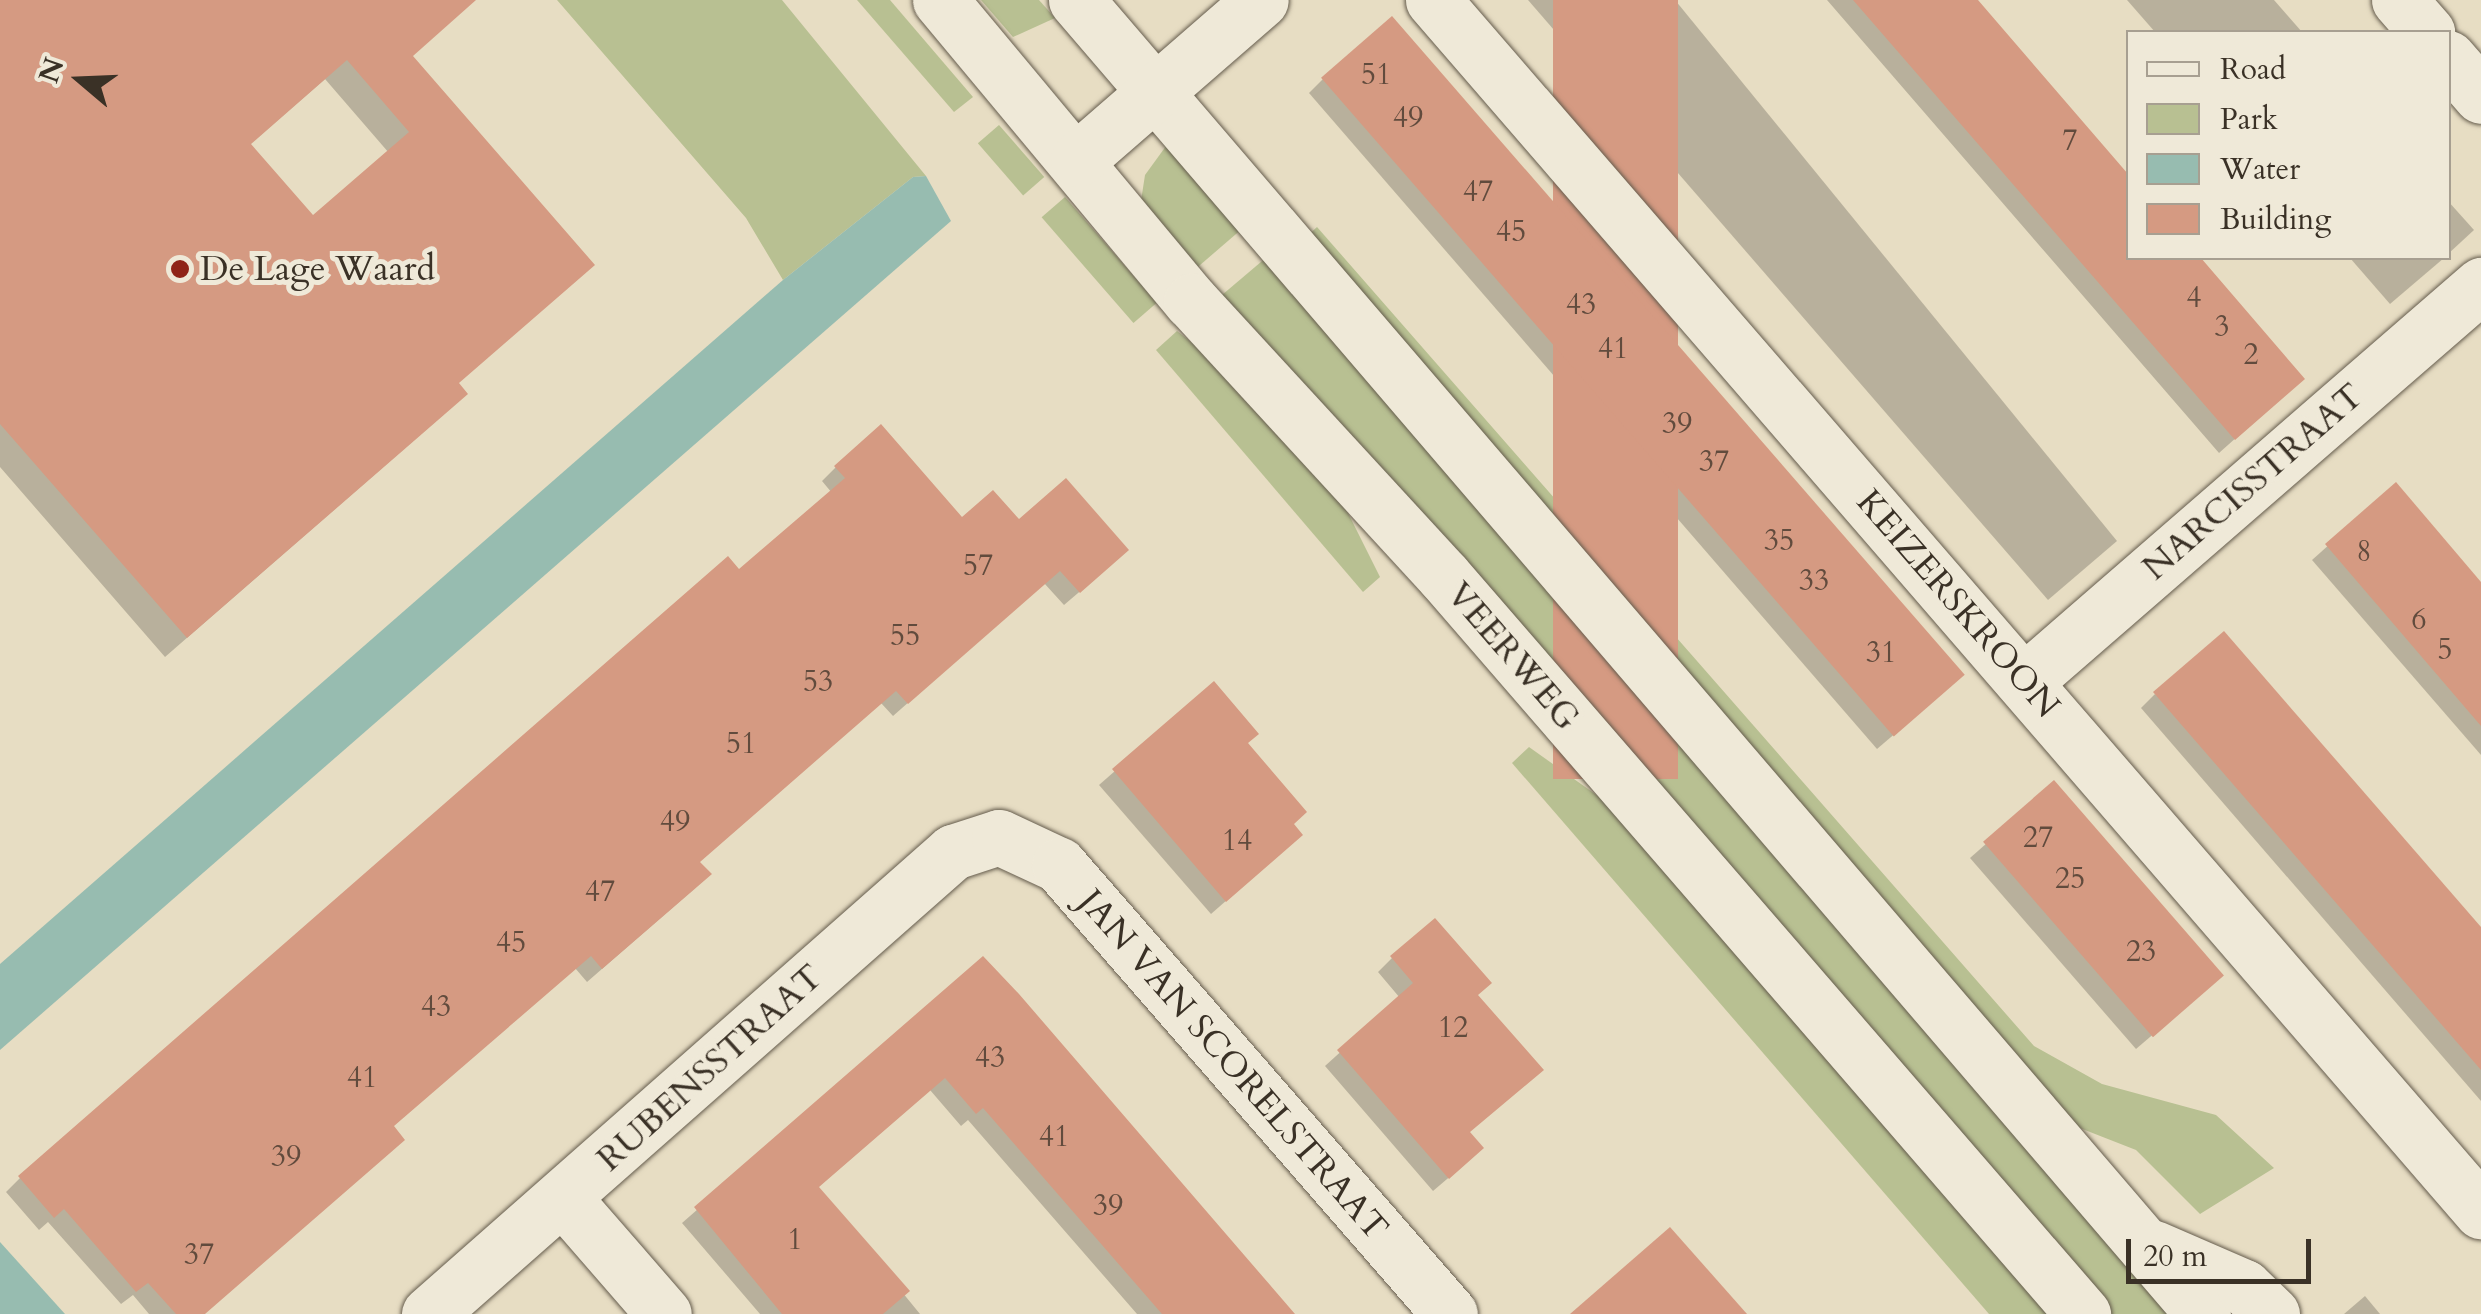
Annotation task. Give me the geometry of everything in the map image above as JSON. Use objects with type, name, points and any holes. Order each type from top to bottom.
[{"type":"street","name":"VEERWEG","points":[[940,0],[1078,159],[1191,301],[1443,575],[2082,1314]]},
{"type":"street","points":[[1076,0],[2202,1314]]},
{"type":"street","points":[[1078,159],[1261,0]]},
{"type":"street","name":"KEIZERSKROON","points":[[1432,0],[2026,680],[2481,1211]]},
{"type":"street","points":[[2399,0],[2425,30]]},
{"type":"street","points":[[2451,61],[2481,96]]},
{"type":"street","name":"NARCISSTRAAT","points":[[2026,680],[2481,285]]},
{"type":"street","name":"RUBENSSTRAAT","points":[[429,1314],[564,1199],[953,852],[999,837]]},
{"type":"street","name":"JAN VAN SCORELSTRAAT","points":[[999,837],[1059,865],[1450,1314]]},
{"type":"street","points":[[564,1199],[664,1314]]},
{"type":"street","points":[[2137,1240],[2244,1287],[2272,1314]]},
{"type":"green space","points":[[557,0],[782,0],[926,176],[913,177],[783,280],[746,218]]},
{"type":"green space","points":[[857,0],[890,0],[973,97],[954,112]]},
{"type":"green space","points":[[981,0],[1039,0],[1055,18],[1013,37]]},
{"type":"green space","points":[[999,125],[1044,177],[1023,195],[978,143]]},
{"type":"green space","points":[[1169,142],[1243,228],[1185,278],[1141,201],[1145,175]]},
{"type":"green space","points":[[1065,197],[1157,303],[1133,323],[1042,217]]},
{"type":"green space","points":[[1317,227],[2034,1046],[2102,1084],[2216,1115],[2274,1168],[2200,1214],[2136,1150],[2067,1123],[1303,240]]},
{"type":"green space","points":[[1268,256],[2186,1314],[2101,1314],[1209,306]]},
{"type":"green space","points":[[1177,331],[1255,392],[1326,469],[1380,577],[1363,592],[1156,350]]},
{"type":"green space","points":[[1529,747],[1626,816],[2058,1314],[1989,1314],[1512,763]]},
{"type":"water","points":[[926,176],[951,221],[0,1050],[0,964],[783,280],[913,177]]},
{"type":"water","points":[[0,1242],[65,1314],[0,1314]]},
{"type":"building","name":"De Lage Waard","points":[[0,0],[476,0],[413,56],[595,265],[459,383],[468,394],[187,638],[0,424]],"holes":[[[347,60],[409,132],[313,215],[251,144]]]},
{"type":"building","points":[[1553,0],[1678,0],[1678,779],[1553,779]]},
{"type":"building","points":[[1853,0],[1978,0],[2126,172],[2126,260],[2203,260],[2305,379],[2235,440]]},
{"type":"building","points":[[1392,16],[1965,675],[1894,737],[1321,78]]},
{"type":"building","points":[[881,424],[962,517],[993,490],[1019,519],[1066,478],[1129,550],[1080,593],[1060,571],[908,704],[896,691],[700,862],[712,874],[602,969],[591,956],[394,1126],[405,1140],[205,1314],[176,1314],[148,1283],[136,1292],[64,1209],[54,1218],[18,1176],[728,556],[739,569],[845,478],[834,466]]},
{"type":"building","points":[[2396,482],[2481,582],[2481,726],[2325,544]]},
{"type":"building","points":[[2224,631],[2481,927],[2481,1070],[2153,692]]},
{"type":"building","points":[[1214,681],[1259,734],[1248,743],[1307,812],[1294,824],[1303,835],[1226,902],[1112,769]]},
{"type":"building","points":[[2054,780],[2224,975],[2153,1037],[1983,842]]},
{"type":"building","points":[[1435,918],[1492,983],[1478,995],[1544,1070],[1470,1132],[1484,1148],[1449,1179],[1337,1050],[1413,983],[1390,956]]},
{"type":"building","points":[[983,956],[1295,1314],[1162,1314],[983,1108],[976,1114],[945,1078],[819,1187],[910,1291],[883,1314],[782,1314],[694,1207]]},
{"type":"building","points":[[1670,1227],[1747,1314],[1570,1314]]},
{"type":"place","name":"De Lage Waard","points":[[180,269]]}]
